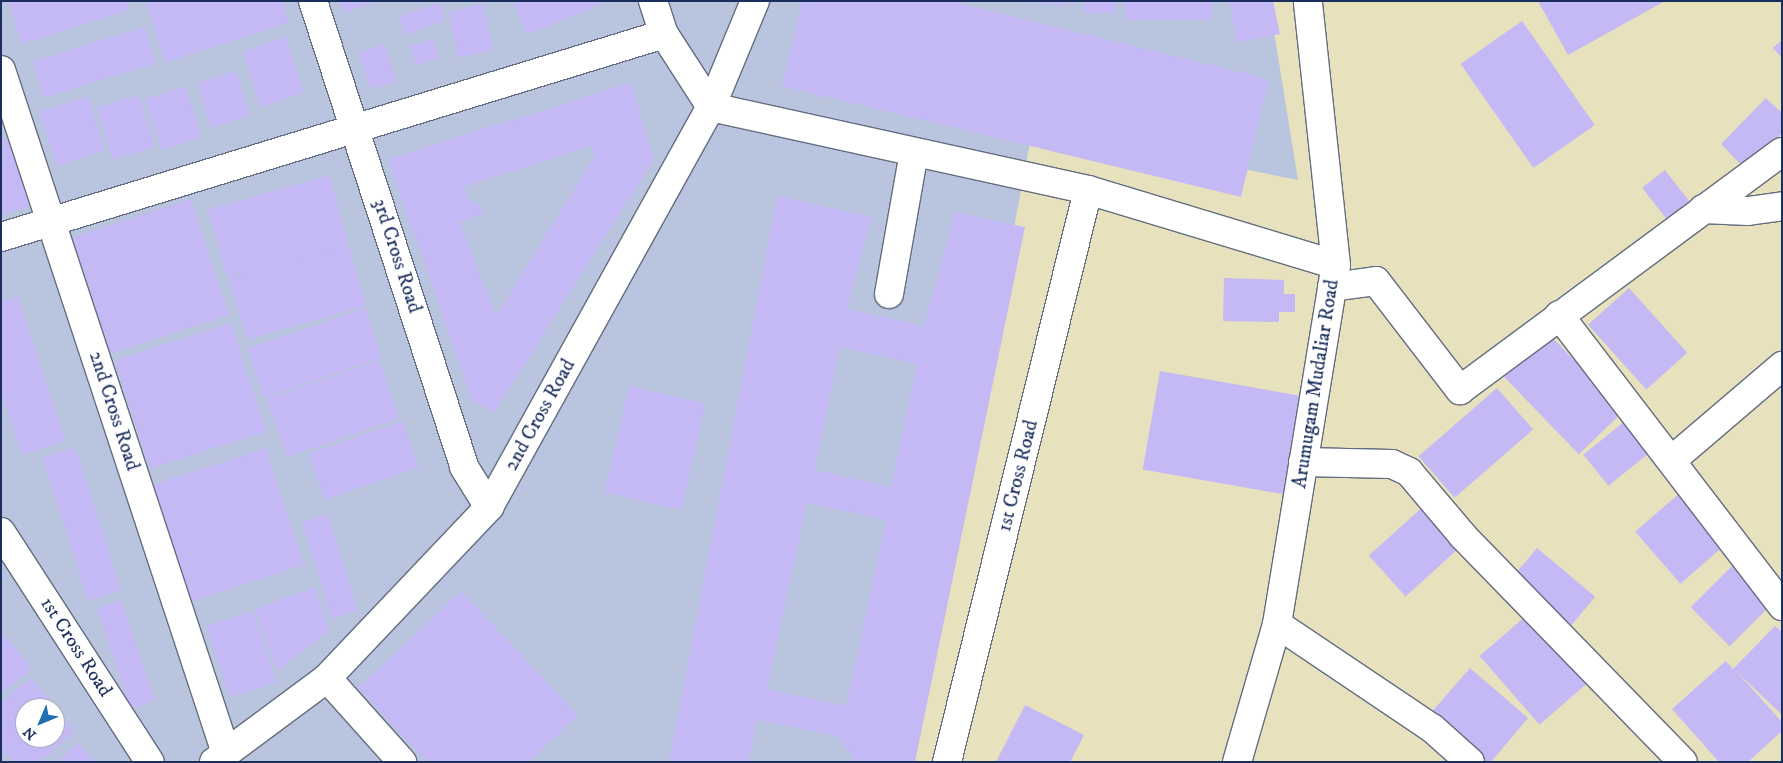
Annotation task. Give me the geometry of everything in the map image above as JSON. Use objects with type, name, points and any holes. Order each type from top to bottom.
[{"type":"street","name":"3rd Cross Road","points":[[313,1],[356,128],[464,467],[489,507]]},
{"type":"street","points":[[653,1],[664,34],[711,107],[1088,190],[1334,276],[1376,281],[1460,390],[1782,152]]},
{"type":"street","name":"2nd Cross Road","points":[[1,70],[51,221],[220,757],[327,678],[489,507],[711,107],[755,1]]},
{"type":"street","name":"Arumugam Mudaliar Road","points":[[1237,762],[1277,624],[1334,276],[1314,4]]},
{"type":"street","points":[[1,237],[664,34]]},
{"type":"street","points":[[889,294],[914,152]]},
{"type":"street","name":"1st Cross Road","points":[[947,762],[1088,190]]},
{"type":"street","points":[[1704,209],[1748,211],[1782,206]]},
{"type":"street","points":[[1559,315],[1782,606]]},
{"type":"street","points":[[1672,460],[1782,366]]},
{"type":"street","points":[[1303,462],[1392,464],[1409,472],[1463,536],[1683,762]]},
{"type":"street","name":"1st Cross Road","points":[[1,532],[150,762]]},
{"type":"street","points":[[1277,624],[1432,728],[1470,762]]},
{"type":"street","points":[[327,678],[402,762]]},
{"type":"shaded area","points":[[1,1],[1269,1],[1298,180],[1033,127],[913,762],[1,762]]},
{"type":"building","points":[[8,1],[127,1],[129,10],[22,44]]},
{"type":"building","points":[[145,1],[282,1],[289,23],[165,62]]},
{"type":"building","points":[[340,1],[376,1],[376,2],[344,13]]},
{"type":"building","points":[[513,1],[604,1],[604,3],[526,35]]},
{"type":"building","points":[[802,1],[949,1],[1269,79],[1241,197],[782,86]]},
{"type":"building","points":[[1038,1],[1068,1],[1067,5],[1038,3]]},
{"type":"building","points":[[1084,1],[1115,1],[1115,13],[1084,13]]},
{"type":"building","points":[[1125,1],[1212,1],[1212,20],[1125,20]]},
{"type":"building","points":[[1229,1],[1273,1],[1280,34],[1237,43]]},
{"type":"building","points":[[1538,1],[1665,1],[1568,55]]},
{"type":"building","points":[[440,3],[446,21],[404,35],[398,17]]},
{"type":"building","points":[[483,4],[494,50],[458,58],[448,12]]},
{"type":"building","points":[[1522,21],[1595,125],[1533,168],[1461,64]]},
{"type":"building","points":[[145,27],[156,63],[43,98],[32,61]]},
{"type":"building","points":[[286,37],[304,93],[260,107],[242,51]]},
{"type":"building","points":[[433,39],[439,58],[416,65],[410,46]]},
{"type":"building","points":[[1782,40],[1782,58],[1773,48]]},
{"type":"building","points":[[385,44],[397,81],[370,90],[358,53]]},
{"type":"building","points":[[236,71],[250,116],[211,128],[197,83]]},
{"type":"building","points":[[631,83],[654,159],[494,413],[472,400],[388,159]],"holes":[[[590,146],[595,155],[496,316],[460,222],[483,214],[479,202],[472,205],[463,187]]]},
{"type":"building","points":[[185,86],[202,137],[162,150],[145,99]]},
{"type":"building","points":[[139,95],[155,147],[113,160],[97,108]]},
{"type":"building","points":[[88,96],[106,150],[57,166],[39,112]]},
{"type":"building","points":[[1766,98],[1782,113],[1782,133],[1746,170],[1721,144]]},
{"type":"building","points":[[17,136],[37,204],[1,215],[1,140]]},
{"type":"building","points":[[1665,170],[1692,205],[1669,223],[1642,188]]},
{"type":"building","points":[[329,175],[348,242],[227,277],[208,210]]},
{"type":"building","points":[[777,196],[872,217],[847,309],[924,326],[955,212],[1025,227],[915,762],[856,762],[838,736],[757,720],[749,762],[669,762]],"holes":[[[840,347],[917,364],[891,487],[815,470]],[[807,503],[886,520],[846,706],[767,689]]]},
{"type":"building","points":[[191,199],[229,315],[111,353],[73,237]]},
{"type":"building","points":[[348,243],[366,305],[247,340],[229,277]]},
{"type":"building","points":[[1224,278],[1284,280],[1284,294],[1295,294],[1295,312],[1279,312],[1279,322],[1223,321]]},
{"type":"building","points":[[1629,288],[1687,353],[1646,389],[1588,325]]},
{"type":"building","points":[[18,296],[66,441],[22,455],[1,392],[1,302]]},
{"type":"building","points":[[365,308],[382,357],[264,398],[247,349]]},
{"type":"building","points":[[231,323],[266,431],[150,469],[115,361]]},
{"type":"building","points":[[1547,332],[1623,411],[1579,454],[1502,375]]},
{"type":"building","points":[[379,360],[399,419],[287,457],[266,399]]},
{"type":"building","points":[[1160,371],[1306,397],[1288,495],[1143,469]]},
{"type":"building","points":[[629,386],[706,404],[681,510],[604,492]]},
{"type":"building","points":[[1497,388],[1533,430],[1455,498],[1419,456]]},
{"type":"building","points":[[1630,417],[1655,448],[1609,486],[1583,455]]},
{"type":"building","points":[[403,421],[419,467],[324,500],[308,454]]},
{"type":"building","points":[[75,447],[121,590],[88,600],[42,458]]},
{"type":"building","points":[[266,448],[304,565],[188,603],[150,486]]},
{"type":"building","points":[[1682,491],[1727,543],[1680,584],[1635,532]]},
{"type":"building","points":[[1426,504],[1463,545],[1406,596],[1369,556]]},
{"type":"building","points":[[328,514],[358,611],[332,618],[302,522]]},
{"type":"building","points":[[1537,548],[1595,597],[1571,625],[1513,576]]},
{"type":"building","points":[[1736,562],[1775,601],[1730,646],[1691,607]]},
{"type":"building","points":[[315,587],[330,631],[277,671],[255,609]]},
{"type":"building","points":[[461,591],[578,715],[529,762],[428,762],[358,688]]},
{"type":"building","points":[[121,600],[156,700],[131,709],[96,608]]},
{"type":"building","points":[[253,611],[276,682],[230,697],[206,626]]},
{"type":"building","points":[[1528,614],[1588,683],[1539,725],[1480,656]]},
{"type":"building","points":[[1775,626],[1782,632],[1782,715],[1737,672],[1782,722],[1782,731],[1748,762],[1719,762],[1672,709],[1726,661],[1733,669]]},
{"type":"building","points":[[1,631],[32,668],[1,694]]},
{"type":"building","points":[[1470,668],[1528,718],[1491,762],[1484,762],[1430,714]]},
{"type":"building","points":[[31,678],[48,698],[15,698],[15,748],[55,748],[39,762],[13,762],[1,748],[1,702]]},
{"type":"building","points":[[1025,705],[1084,735],[1070,762],[996,762]]},
{"type":"building","points":[[65,719],[75,731],[65,740]]},
{"type":"building","points":[[79,743],[94,762],[57,762]]}]
